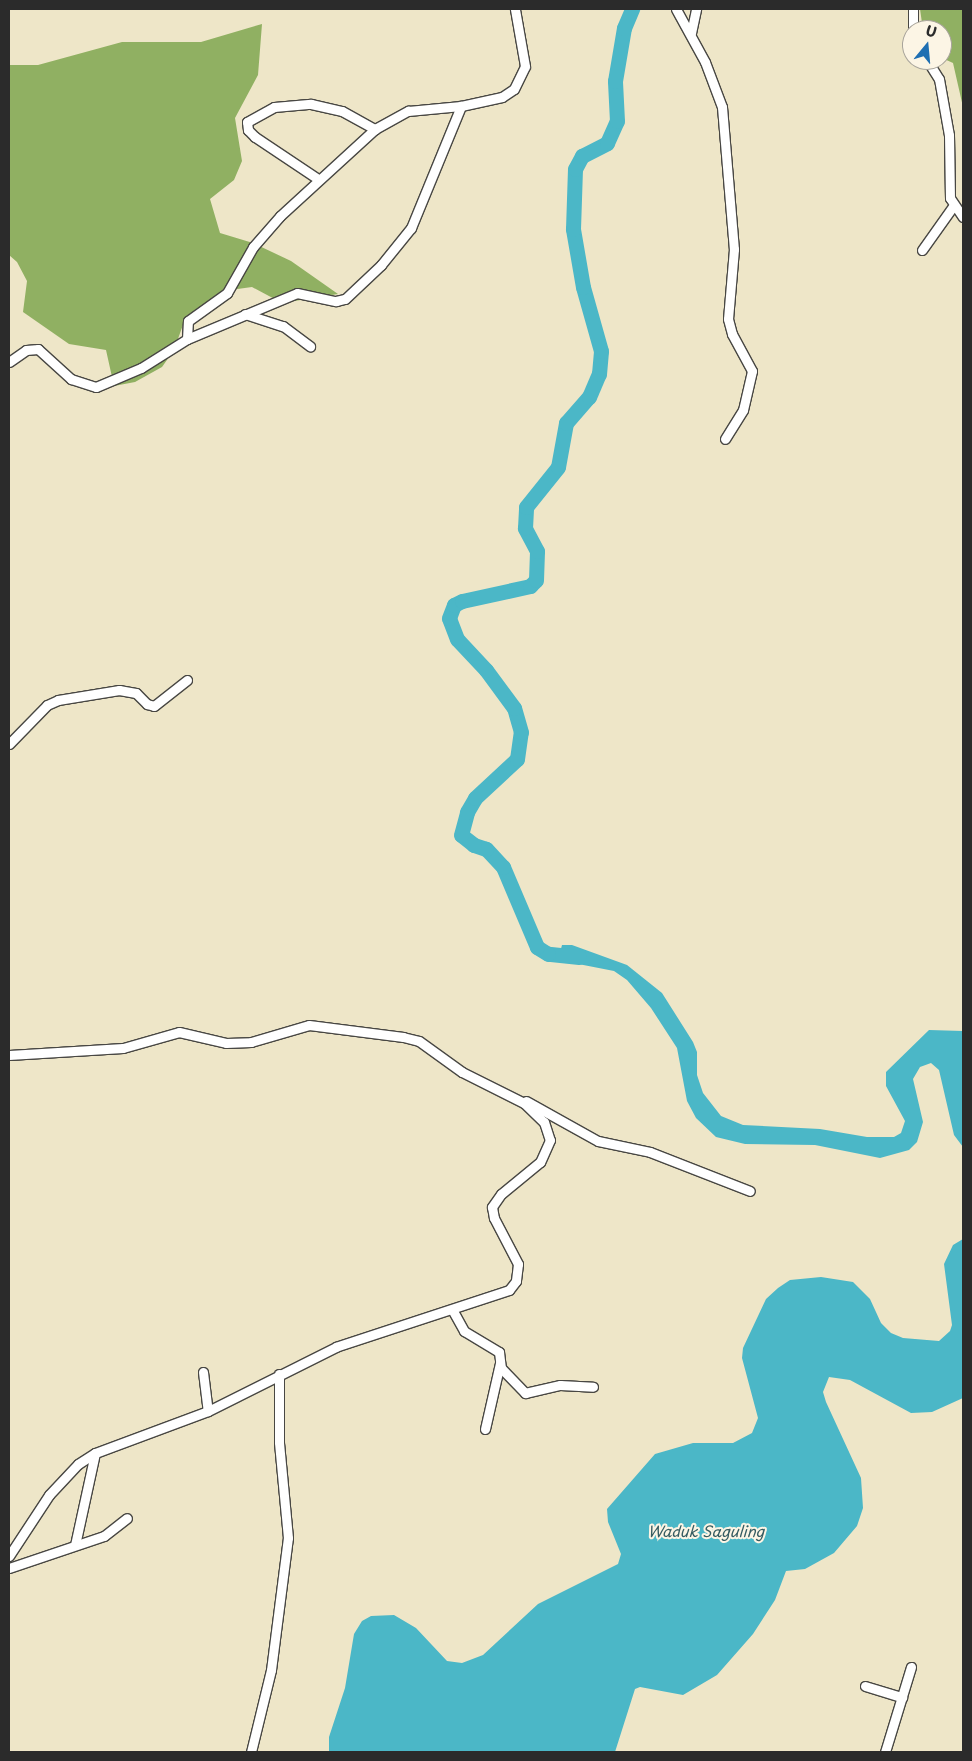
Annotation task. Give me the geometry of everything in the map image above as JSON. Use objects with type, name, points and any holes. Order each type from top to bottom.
[{"type":"street","points":[[186,339],[188,321],[226,293],[253,247],[318,179],[375,129],[408,111],[461,106],[502,96],[519,83],[525,59],[515,9]]},
{"type":"street","points":[[676,9],[691,33],[722,107],[734,249],[728,319],[732,334],[752,371],[743,410],[725,439]]},
{"type":"street","points":[[691,33],[696,9]]},
{"type":"street","points":[[933,70],[939,79],[950,145],[949,189],[954,205],[963,217]]},
{"type":"street","points":[[318,179],[255,137],[248,130],[247,122],[274,106],[311,104],[342,111],[375,129]]},
{"type":"street","points":[[9,362],[22,351],[38,349],[71,379],[96,387],[141,368],[186,339],[297,293],[338,302],[353,292],[411,228],[461,106]]},
{"type":"street","points":[[922,250],[954,205]]},
{"type":"street","points":[[245,314],[283,326],[310,346]]},
{"type":"street","points":[[9,744],[47,705],[58,700],[119,690],[136,693],[147,704],[154,706],[168,698],[187,680]]},
{"type":"street","points":[[9,1055],[123,1048],[179,1032],[226,1043],[251,1042],[299,1027],[316,1025],[414,1039],[462,1072],[514,1097],[536,1105],[598,1141],[650,1152],[750,1191]]},
{"type":"street","points":[[9,1556],[49,1495],[74,1467],[95,1453],[208,1411],[336,1347],[504,1293],[517,1277],[516,1257],[496,1223],[492,1207],[501,1194],[540,1162],[550,1140],[544,1122],[514,1097]]},
{"type":"street","points":[[452,1311],[464,1331],[500,1353],[500,1363],[485,1429]]},
{"type":"street","points":[[500,1363],[502,1369],[526,1394],[560,1385],[593,1387]]},
{"type":"street","points":[[203,1372],[208,1411]]},
{"type":"street","points":[[251,1752],[272,1662],[288,1538],[278,1442],[279,1374]]},
{"type":"street","points":[[75,1545],[95,1453]]},
{"type":"street","points":[[9,1568],[108,1534],[127,1518]]},
{"type":"street","points":[[885,1752],[912,1666]]},
{"type":"street","points":[[865,1686],[902,1697]]},
{"type":"green space","points":[[920,9],[963,9],[963,107],[952,63],[952,20],[922,20]]},
{"type":"green space","points":[[262,24],[258,75],[235,118],[242,161],[234,180],[210,199],[220,233],[253,243],[291,261],[338,294],[282,303],[252,287],[223,291],[184,322],[174,350],[162,367],[135,382],[114,386],[106,350],[69,344],[23,312],[27,281],[17,262],[9,255],[9,65],[38,65],[122,42],[201,42]]},
{"type":"water","points":[[562,945],[572,945],[627,965],[662,993],[693,1042],[697,1052],[697,1075],[703,1093],[721,1116],[743,1125],[820,1129],[867,1137],[894,1137],[901,1133],[905,1121],[886,1086],[886,1072],[929,1030],[963,1031],[963,1147],[954,1135],[939,1070],[931,1063],[920,1067],[913,1079],[923,1122],[917,1142],[909,1150],[880,1158],[815,1145],[745,1144],[716,1137],[696,1118],[687,1101],[677,1048],[651,1008],[627,980],[614,971],[563,961],[559,956]]},
{"type":"water","name":"Waduk Saguling","points":[[963,1239],[963,1398],[932,1412],[911,1413],[850,1380],[829,1377],[823,1392],[826,1402],[861,1478],[863,1508],[857,1526],[834,1553],[805,1569],[786,1571],[775,1600],[753,1634],[717,1675],[683,1695],[640,1687],[635,1689],[615,1752],[329,1752],[329,1737],[345,1688],[354,1634],[362,1621],[371,1616],[394,1615],[416,1628],[447,1661],[462,1663],[483,1655],[538,1604],[618,1564],[621,1554],[608,1522],[607,1509],[655,1454],[693,1443],[733,1443],[752,1433],[758,1418],[742,1358],[743,1348],[766,1299],[778,1288],[790,1280],[821,1277],[853,1282],[870,1299],[881,1323],[891,1333],[903,1338],[939,1341],[950,1331],[952,1325],[944,1264],[953,1245]]},
{"type":"waterway","points":[[579,957],[548,954],[537,947],[503,867],[486,849],[474,845],[461,835],[467,812],[475,798],[517,759],[521,732],[514,708],[486,670],[457,639],[449,618],[454,605],[462,601],[530,586],[536,580],[537,551],[525,528],[526,507],[558,467],[566,423],[589,397],[599,374],[601,351],[583,287],[573,229],[575,169],[582,156],[607,143],[617,121],[615,81],[624,28],[632,9]]}]
